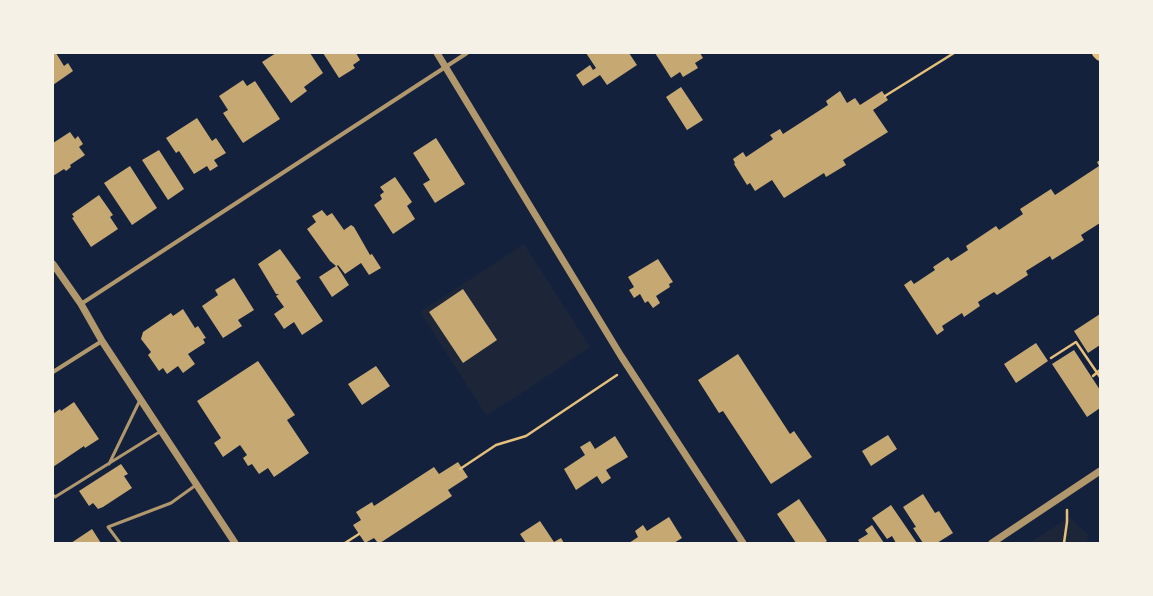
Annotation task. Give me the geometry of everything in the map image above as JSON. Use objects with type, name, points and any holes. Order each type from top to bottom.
[{"type":"street","points":[[437,53],[621,356],[629,366],[743,543]]},
{"type":"street","points":[[81,304],[467,53]]},
{"type":"street","points":[[53,264],[81,304],[102,341],[235,543]]},
{"type":"street","points":[[53,372],[102,341]]},
{"type":"street","points":[[992,543],[1100,471]]},
{"type":"lane","points":[[109,464],[140,399]]},
{"type":"lane","points":[[53,495],[55,497],[162,431]]},
{"type":"lane","points":[[120,543],[108,527],[171,503],[197,485]]},
{"type":"path","points":[[885,96],[954,53]]},
{"type":"path","points":[[1051,358],[1076,342],[1098,371],[1100,377]]},
{"type":"path","points":[[460,468],[496,445],[526,436],[629,366]]},
{"type":"path","points":[[1093,376],[1098,371]]},
{"type":"path","points":[[1064,543],[1067,522],[1067,492]]},
{"type":"path","points":[[345,543],[359,534]]},
{"type":"shaded area","points":[[524,244],[590,347],[516,397],[486,415],[420,312]]},
{"type":"shaded area","points":[[1069,517],[1089,535],[1087,539],[1088,543],[1029,543]]},
{"type":"building","points":[[56,53],[64,66],[68,63],[73,71],[53,85],[53,54]]},
{"type":"building","points":[[276,53],[310,53],[323,73],[304,87],[307,91],[291,103],[262,62]]},
{"type":"building","points":[[323,53],[356,53],[360,60],[353,65],[355,68],[339,78]]},
{"type":"building","points":[[586,53],[629,53],[637,65],[607,85],[600,75],[583,86],[576,75],[590,65],[593,70],[596,68]]},
{"type":"building","points":[[655,53],[700,53],[703,58],[695,63],[698,68],[683,77],[680,72],[671,78]]},
{"type":"building","points":[[243,80],[247,86],[255,81],[280,119],[243,143],[223,113],[228,110],[219,96]]},
{"type":"building","points":[[681,87],[703,120],[687,130],[666,97]]},
{"type":"building","points":[[840,91],[847,103],[855,98],[860,105],[882,91],[888,100],[873,110],[888,132],[843,160],[846,165],[826,177],[824,173],[784,198],[772,180],[755,191],[750,183],[747,185],[734,164],[733,159],[743,152],[746,157],[773,139],[770,135],[780,129],[783,134],[828,105],[826,101]]},
{"type":"building","points":[[197,118],[212,141],[216,138],[226,153],[214,160],[218,166],[210,171],[207,166],[194,174],[179,151],[176,153],[166,138]]},
{"type":"building","points":[[70,132],[75,139],[78,136],[83,144],[79,147],[85,155],[70,165],[71,167],[66,171],[64,169],[53,176],[53,143]]},
{"type":"building","points":[[436,138],[465,184],[435,203],[423,184],[430,180],[413,153]]},
{"type":"building","points":[[159,150],[184,189],[168,200],[142,160]]},
{"type":"building","points":[[1100,160],[1100,223],[1081,235],[1084,240],[1052,260],[1050,256],[1026,271],[1028,275],[997,295],[994,292],[978,302],[980,306],[964,317],[962,313],[942,326],[944,330],[937,335],[904,285],[911,280],[914,284],[935,270],[933,267],[948,257],[951,261],[968,250],[966,246],[996,226],[999,230],[1023,214],[1020,209],[1051,189],[1055,195],[1099,166],[1097,162]]},
{"type":"building","points":[[130,166],[157,208],[132,225],[104,183]]},
{"type":"building","points":[[395,177],[412,202],[407,206],[415,219],[393,234],[374,205],[382,199],[380,195],[384,192],[380,187]]},
{"type":"building","points":[[99,195],[113,215],[110,217],[118,229],[91,247],[72,218],[74,217],[72,214]]},
{"type":"building","points":[[322,210],[327,216],[332,213],[344,230],[351,225],[354,227],[370,255],[372,254],[381,268],[369,275],[361,263],[345,274],[338,265],[337,266],[349,285],[332,297],[319,277],[336,266],[330,261],[307,229],[316,222],[312,216]]},
{"type":"building","points":[[280,249],[301,278],[296,281],[323,321],[302,335],[294,322],[284,329],[274,314],[284,307],[276,296],[279,294],[276,294],[258,264]]},
{"type":"building","points":[[658,259],[673,282],[669,284],[670,287],[656,296],[660,303],[653,308],[648,301],[645,303],[640,294],[634,298],[629,290],[634,287],[628,277]]},
{"type":"building","points":[[234,278],[254,310],[238,320],[242,326],[223,338],[202,306],[218,295],[215,290]]},
{"type":"building","points":[[463,289],[497,340],[463,363],[429,312]]},
{"type":"building","points":[[183,309],[195,328],[198,326],[206,338],[203,339],[205,343],[188,354],[195,364],[183,373],[178,366],[167,374],[163,368],[159,371],[148,355],[151,352],[141,339],[143,332],[171,313],[173,316]]},
{"type":"building","points":[[1100,314],[1100,345],[1088,353],[1074,331]]},
{"type":"building","points":[[1036,343],[1048,361],[1016,383],[1004,364]]},
{"type":"building","points":[[1074,350],[1100,390],[1100,408],[1087,417],[1052,364]]},
{"type":"building","points":[[738,354],[790,434],[794,431],[812,457],[771,484],[723,411],[719,413],[698,380]]},
{"type":"building","points":[[258,361],[295,415],[287,420],[309,453],[274,477],[268,468],[259,474],[252,464],[248,466],[243,458],[247,455],[240,445],[223,457],[214,443],[221,438],[197,401]]},
{"type":"building","points":[[376,366],[390,386],[362,405],[348,384]]},
{"type":"building","points":[[74,402],[99,439],[85,448],[84,446],[53,467],[53,414],[60,409],[61,411]]},
{"type":"building","points":[[888,435],[897,449],[871,466],[862,451]]},
{"type":"building","points":[[615,436],[628,457],[606,470],[611,478],[602,484],[597,476],[576,490],[564,469],[585,455],[580,447],[590,441],[595,449]]},
{"type":"building","points":[[458,462],[468,477],[448,490],[452,496],[380,543],[378,543],[374,538],[365,543],[353,525],[361,520],[356,512],[372,502],[374,506],[434,467],[439,474]]},
{"type":"building","points":[[121,464],[128,474],[124,476],[132,488],[103,507],[98,509],[93,503],[89,506],[79,491]]},
{"type":"building","points":[[923,494],[935,513],[939,511],[953,533],[937,543],[923,543],[913,528],[916,527],[903,507]]},
{"type":"building","points":[[799,499],[827,541],[824,543],[796,543],[777,514]]},
{"type":"building","points":[[891,505],[917,543],[896,543],[892,536],[887,539],[872,518]]},
{"type":"building","points":[[669,517],[682,538],[674,543],[629,543],[638,537],[635,531],[643,525],[647,531]]},
{"type":"building","points":[[540,521],[554,542],[561,538],[564,543],[526,543],[520,534]]},
{"type":"building","points":[[872,525],[884,543],[860,543],[858,540],[868,534],[865,530]]},
{"type":"building","points":[[92,529],[101,543],[71,543]]}]
